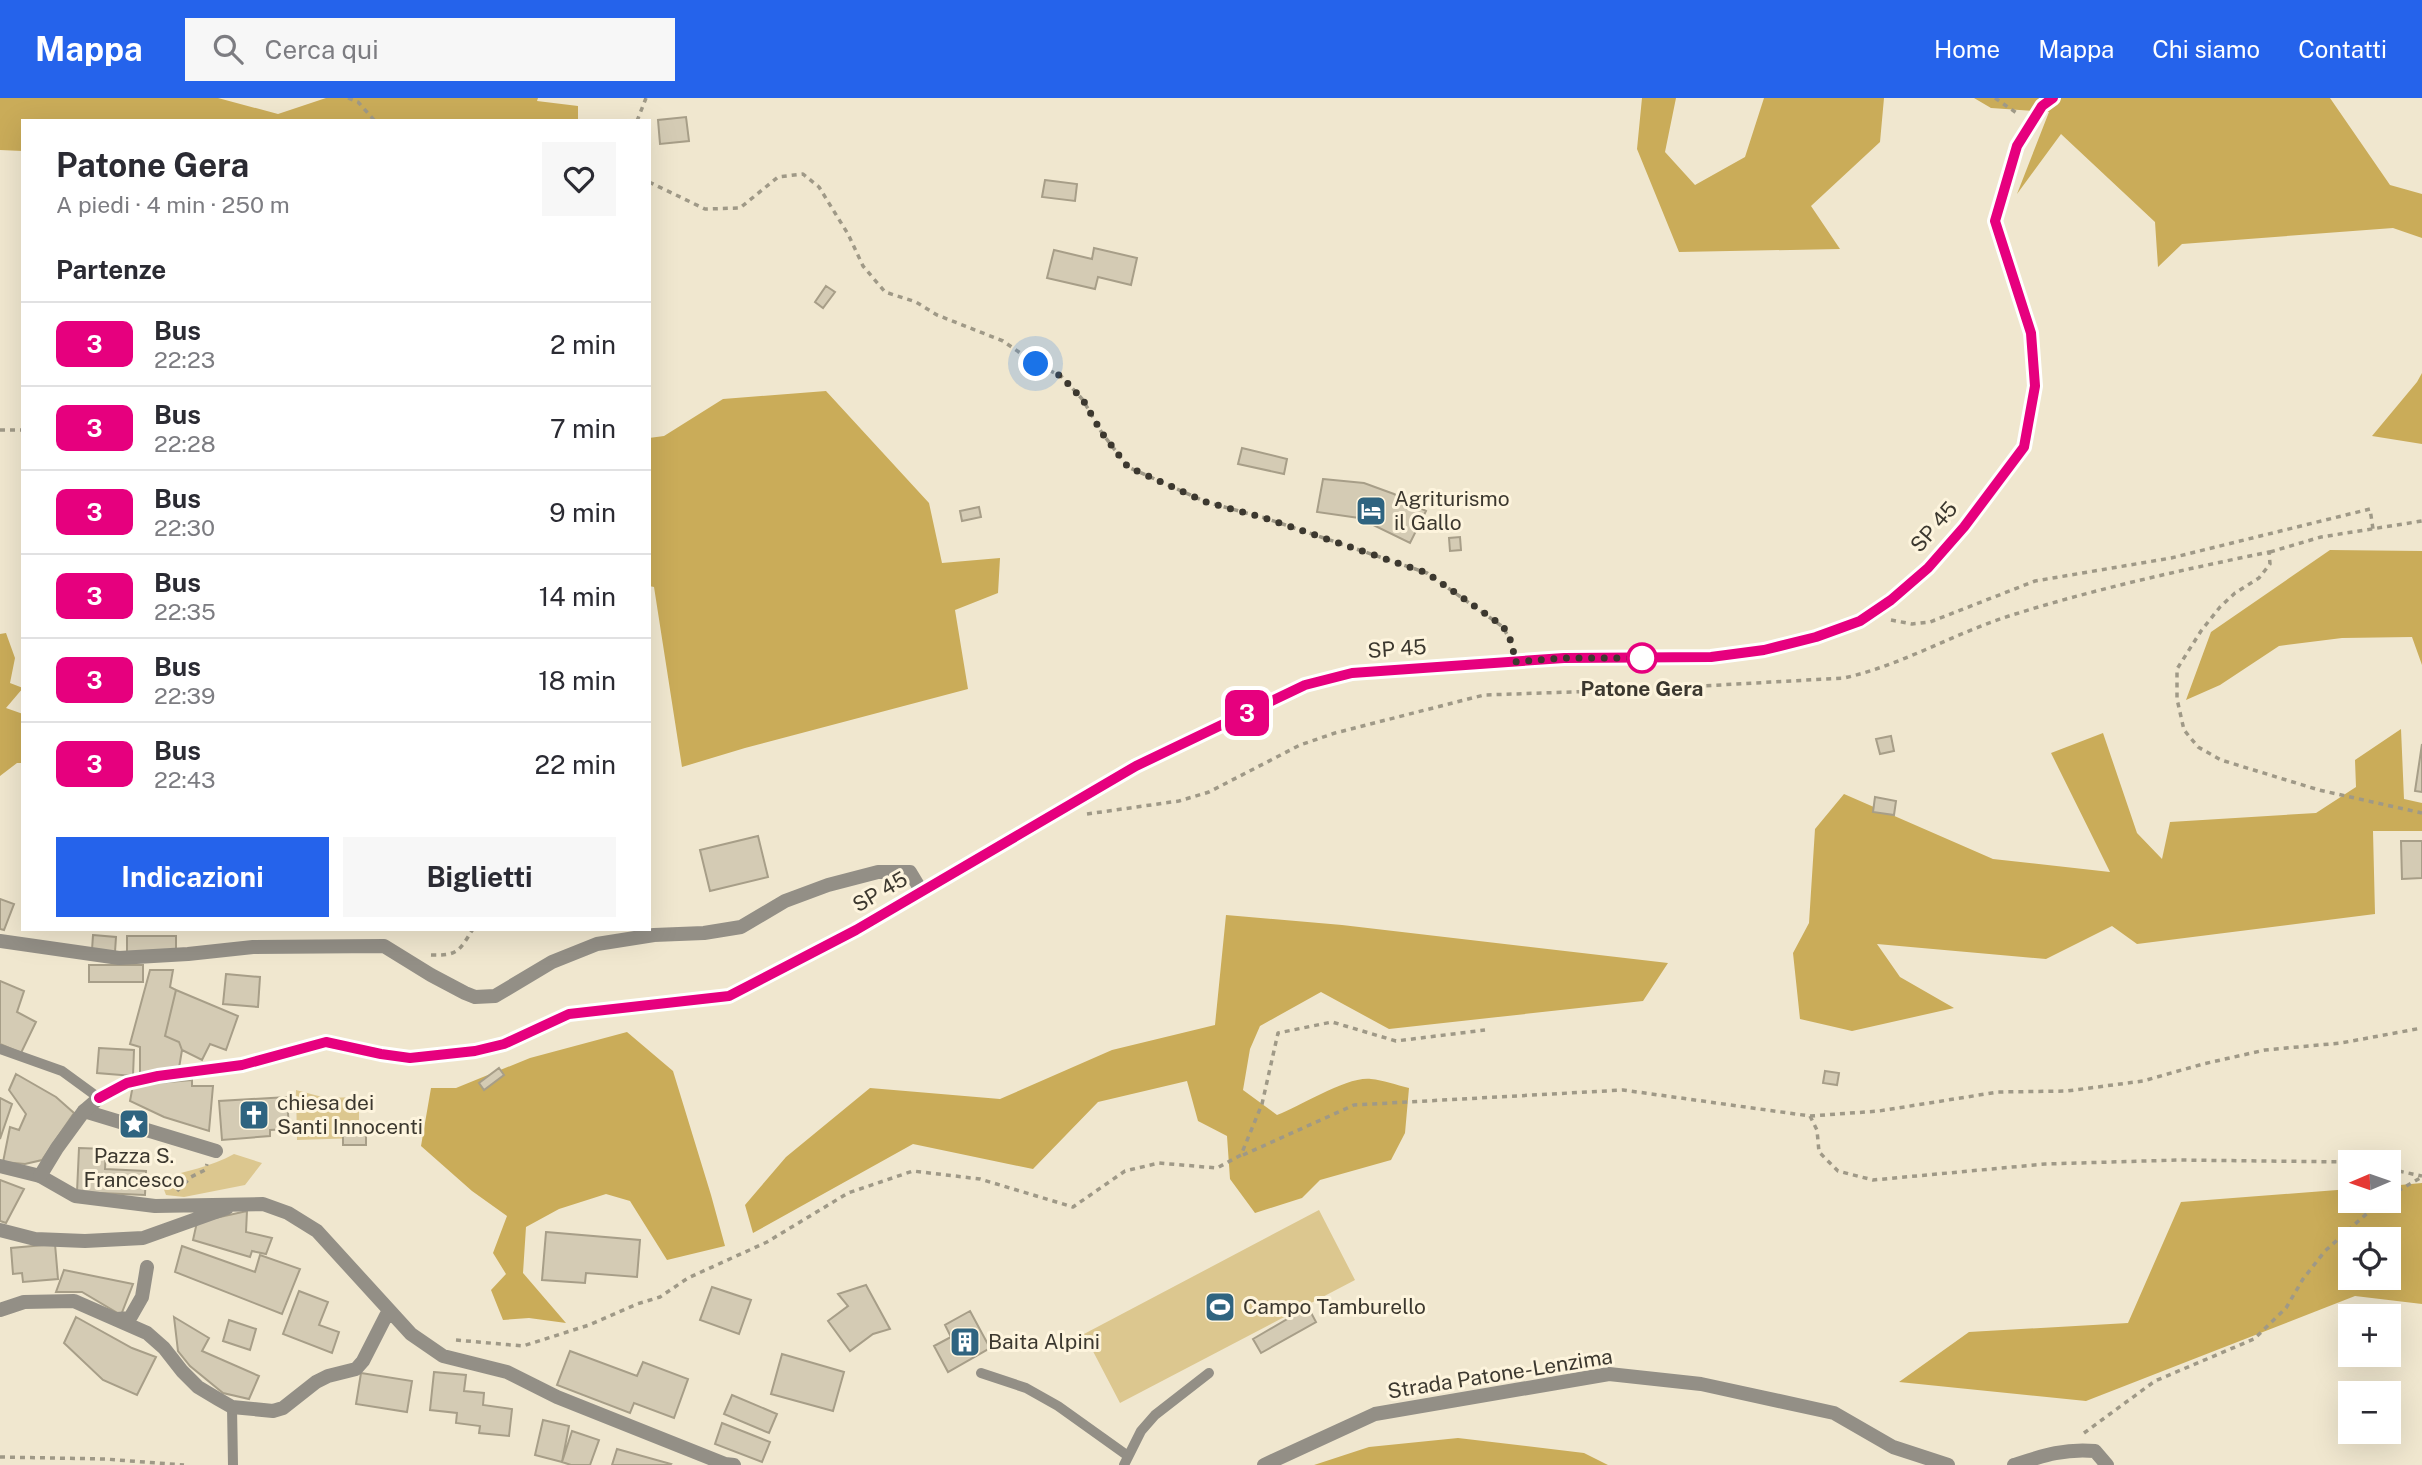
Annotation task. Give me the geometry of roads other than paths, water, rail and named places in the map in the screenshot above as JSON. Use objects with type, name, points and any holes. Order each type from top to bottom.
[{"type":"street","name":"SP 45","points":[[99,1098],[127,1083],[158,1076],[242,1065],[326,1042],[410,1058],[475,1051],[504,1044],[569,1014],[729,996],[856,930],[1136,766],[1305,685],[1352,673],[1564,658],[1711,657],[1764,650],[1816,637],[1860,621],[1891,600],[1928,568],[1964,527],[2024,447],[2035,386],[2031,333],[1995,221],[2017,146],[2042,106],[2053,98]]},
{"type":"street","points":[[0,941],[119,958],[253,947],[384,946],[465,993],[475,997],[495,996],[552,962],[597,944],[654,935],[741,928],[785,901],[828,885],[878,872],[910,872],[922,892]]},
{"type":"street","points":[[40,1175],[70,1129],[99,1098]]},
{"type":"street","points":[[85,1111],[216,1151]]},
{"type":"street","points":[[0,1166],[40,1175],[75,1196],[155,1206],[263,1204],[288,1213],[317,1231],[411,1334],[443,1356],[507,1372],[557,1397],[734,1465]]},
{"type":"street","points":[[0,1230],[35,1239],[85,1241],[143,1238],[239,1204]]},
{"type":"street","points":[[116,1319],[130,1318],[142,1297],[147,1267]]},
{"type":"street","points":[[0,1310],[24,1302],[74,1301],[147,1333],[198,1387],[232,1407],[273,1411],[283,1408],[316,1382],[356,1369],[363,1361],[389,1310]]},
{"type":"street","name":"Strada Patone-Lenzima","points":[[1264,1465],[1375,1414],[1609,1374],[1701,1384],[1834,1413],[1894,1447],[1948,1465]]},
{"type":"street","points":[[2014,1465],[2049,1453],[2074,1449],[2095,1451],[2107,1465]]},
{"type":"lane","points":[[0,1049],[62,1071],[99,1098]]},
{"type":"lane","points":[[981,1373],[1026,1388],[1058,1406],[1126,1461],[1141,1431],[1155,1415],[1209,1373]]},
{"type":"lane","points":[[232,1407],[233,1465]]},
{"type":"place","name":"Agriturismo il Gallo","points":[[1371,511]]},
{"type":"place","name":"Patone Gera","points":[[1642,658]]},
{"type":"place","name":"chiesa dei Santi Innocenti","points":[[254,1115]]},
{"type":"place","name":"Pazza S. Francesco","points":[[134,1124]]},
{"type":"place","name":"Campo Tamburello","points":[[1220,1307]]},
{"type":"place","name":"Baita Alpini","points":[[965,1342]]}]
